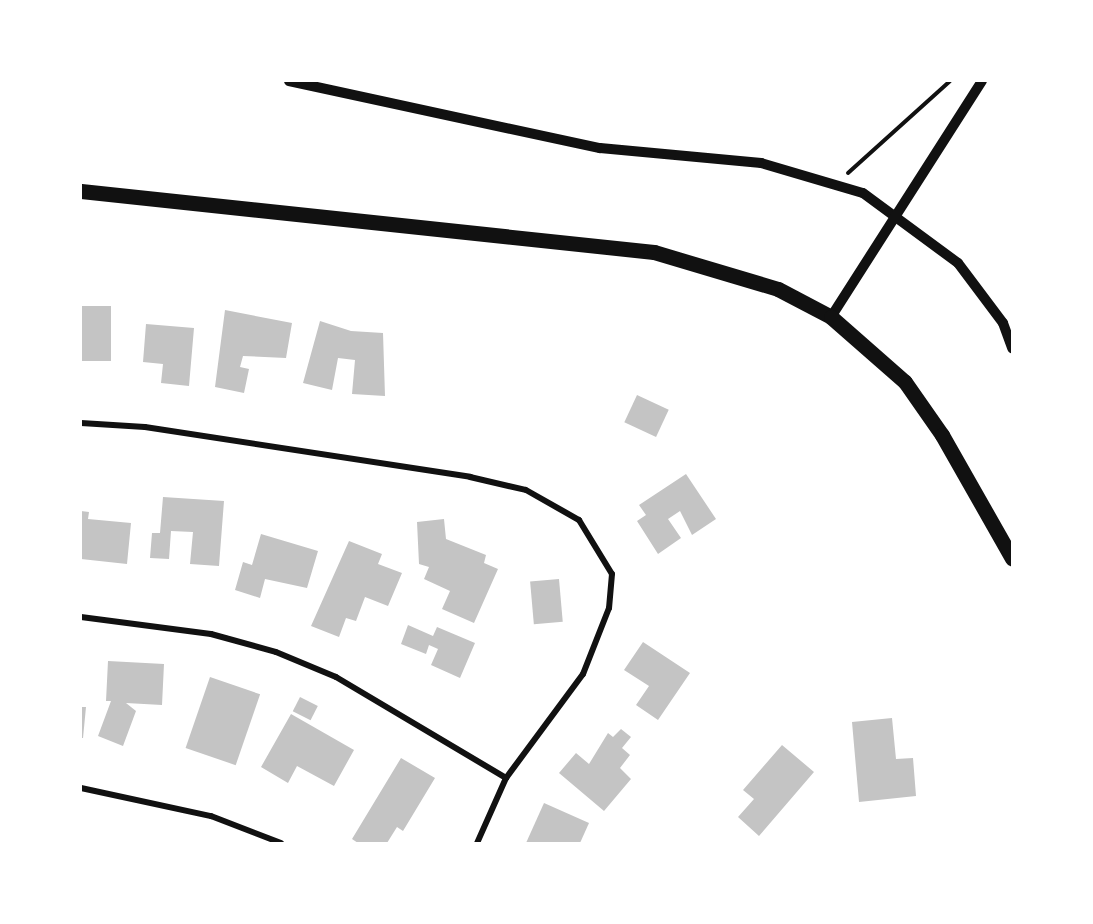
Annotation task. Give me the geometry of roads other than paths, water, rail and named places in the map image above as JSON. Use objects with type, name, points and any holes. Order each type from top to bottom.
[{"type":"main road","points":[[81,191],[654,252],[778,289],[831,317],[904,382],[942,435],[1012,558]]},
{"type":"street","points":[[289,81],[501,130],[600,148],[761,163],[836,183],[908,221],[950,256],[983,293],[1012,348]]},
{"type":"street","points":[[831,317],[933,163],[982,81]]},
{"type":"street","points":[[81,423],[145,427],[470,477],[526,490],[579,520],[612,574],[609,608],[583,674],[506,778],[477,843]]},
{"type":"street","points":[[81,617],[211,634],[276,652],[336,677],[506,778]]},
{"type":"street","points":[[81,788],[211,816],[281,843]]}]
